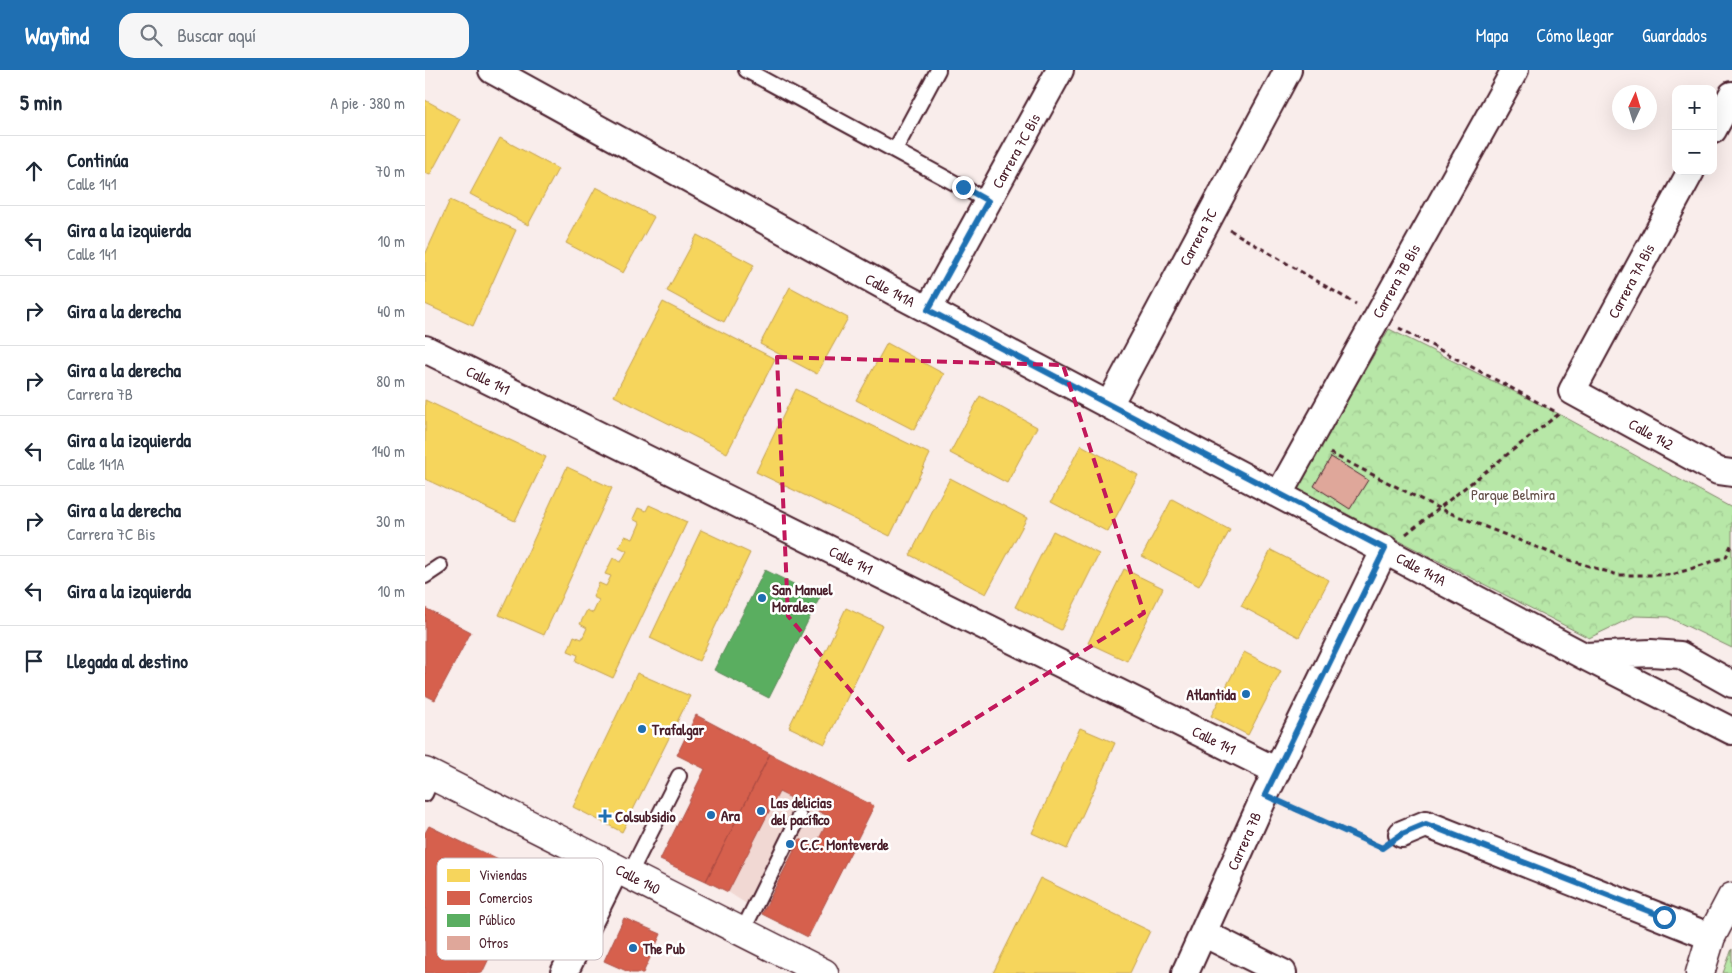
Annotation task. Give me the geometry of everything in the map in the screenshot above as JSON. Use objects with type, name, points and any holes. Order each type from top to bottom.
[{"type":"street","name":"Calle 141A","points":[[491,70],[928,310],[1385,549],[1584,656],[1732,731]]},
{"type":"street","name":"Carrera 7C Bis","points":[[928,310],[1060,70]]},
{"type":"street","name":"Carrera 7C","points":[[1109,405],[1287,70]]},
{"type":"street","name":"Carrera 7B Bis","points":[[1279,494],[1515,70]]},
{"type":"street","points":[[1717,123],[1732,95]]},
{"type":"street","name":"Carrera 7A Bis","points":[[1572,391],[1689,175]]},
{"type":"street","name":"Calle 141","points":[[425,348],[1277,771]]},
{"type":"street","name":"Calle 142","points":[[1572,391],[1718,471],[1732,473]]},
{"type":"street","name":"Carrera 7B","points":[[1185,973],[1265,795],[1385,549]]},
{"type":"street","points":[[1584,656],[1643,653],[1681,655],[1732,684]]},
{"type":"street","name":"Calle 140","points":[[428,781],[593,858]]},
{"type":"street","points":[[1402,834],[1426,824],[1711,937]]},
{"type":"street","name":"Calle 140","points":[[603,863],[820,972]]},
{"type":"street","points":[[603,907],[623,872]]},
{"type":"street","points":[[1700,973],[1711,937],[1732,897]]},
{"type":"street","points":[[1203,933],[1283,973]]},
{"type":"street","points":[[565,973],[572,960]]},
{"type":"lane","points":[[746,70],[988,201]]},
{"type":"lane","points":[[895,150],[938,70]]},
{"type":"lane","points":[[425,576],[440,566]]},
{"type":"lane","points":[[623,872],[679,776]]},
{"type":"lane","points":[[742,932],[799,817]]},
{"type":"path","points":[[1385,549],[1441,509],[1559,414]]},
{"type":"path","points":[[1308,442],[1441,509],[1569,560],[1617,575],[1672,575],[1726,556],[1732,543]]},
{"type":"path","points":[[1265,795],[1382,848],[1402,834]]},
{"type":"highlighted area","points":[[777,357],[1063,365],[1144,613],[909,760],[788,616]]},
{"type":"shaded area","name":"C.C. Monteverde","points":[[770,754],[874,806],[808,937],[762,914],[728,892],[706,881]]},
{"type":"green space","name":"Parque Belmira","points":[[1389,329],[1559,414],[1732,508],[1732,648],[1668,617],[1635,616],[1589,638],[1296,488]]},
{"type":"green space","points":[[1732,949],[1732,973],[1723,973]]},
{"type":"building: Viviendas","points":[[425,100],[460,119],[430,175],[425,173]]},
{"type":"building: Viviendas","points":[[500,138],[558,169],[528,225],[470,194]]},
{"type":"building: Viviendas","points":[[596,187],[654,217],[623,273],[566,243]]},
{"type":"building: Viviendas","points":[[450,200],[516,230],[473,326],[425,304],[425,255]]},
{"type":"building: Viviendas","points":[[697,235],[754,265],[724,322],[667,291]]},
{"type":"building: Viviendas","points":[[790,287],[848,318],[817,374],[760,344]]},
{"type":"building: Viviendas","points":[[663,302],[775,359],[727,453],[614,396]]},
{"type":"building: Viviendas","points":[[887,343],[944,374],[914,430],[856,400]]},
{"type":"building: Viviendas","points":[[796,389],[930,454],[890,536],[756,472]]},
{"type":"building: Viviendas","points":[[980,396],[1037,427],[1007,483],[950,453]]},
{"type":"building: Viviendas","points":[[425,400],[546,457],[515,521],[425,479]]},
{"type":"building: Viviendas","points":[[1081,445],[1138,475],[1108,532],[1051,502]]},
{"type":"building: Viviendas","points":[[567,467],[612,488],[544,635],[499,615]]},
{"type":"building: Viviendas","points":[[950,478],[1027,518],[986,594],[910,555]]},
{"type":"building: Viviendas","points":[[1172,499],[1230,530],[1199,586],[1142,556]]},
{"type":"building: Viviendas","points":[[649,505],[687,522],[613,678],[576,661],[578,655],[568,651],[574,636],[582,639],[587,628],[580,624],[587,610],[593,613],[599,600],[593,597],[599,583],[606,586],[611,576],[605,574],[613,558],[621,562],[627,551],[619,547],[625,536],[633,539],[640,523],[633,519],[638,508],[646,511]]},
{"type":"building: Viviendas","points":[[701,530],[750,553],[699,661],[650,638]]},
{"type":"building: Viviendas","points":[[1053,531],[1099,554],[1061,630],[1015,607]]},
{"type":"building: Viviendas","points":[[1271,550],[1329,580],[1299,637],[1241,606]]},
{"type":"building: Viviendas","points":[[1124,569],[1163,588],[1127,661],[1088,643]]},
{"type":"building: Viviendas","points":[[846,608],[882,625],[825,744],[789,727]]},
{"type":"building: Viviendas","name":"Atlantida","points":[[1244,652],[1281,671],[1248,735],[1211,716]]},
{"type":"building: Viviendas","name":"Trafalgar","points":[[637,673],[690,696],[622,832],[573,807]]},
{"type":"building: Viviendas","points":[[1080,728],[1115,743],[1067,849],[1032,833]]},
{"type":"building: Viviendas","points":[[1040,878],[1150,931],[1130,973],[993,973]]},
{"type":"building: Comercios","points":[[425,608],[471,632],[435,700],[425,695]]},
{"type":"building: Comercios","name":"Ara","points":[[696,715],[770,754],[706,881],[660,860],[705,769],[677,755]]},
{"type":"building: Comercios","name":"C.C. Monteverde","points":[[770,754],[874,806],[808,937],[762,914],[800,839],[815,847],[830,817],[779,792],[728,892],[706,881]]},
{"type":"building: Comercios","points":[[429,826],[494,858],[437,858],[437,960],[488,960],[482,973],[425,973],[425,833]]},
{"type":"building: Comercios","name":"The Pub","points":[[624,918],[661,934],[643,973],[631,973],[604,961]]},
{"type":"building: Público","name":"San Manuel Morales","points":[[765,570],[820,597],[769,698],[714,670]]},
{"type":"building: Otros","points":[[1331,457],[1368,480],[1350,509],[1314,486]]},
{"type":"place","name":"San Manuel Morales","points":[[762,598]]},
{"type":"place","name":"Atlantida","points":[[1246,694]]},
{"type":"place","name":"Trafalgar","points":[[642,729]]},
{"type":"place","name":"Las delicias del pacífico","points":[[761,811]]},
{"type":"place","name":"Ara","points":[[711,815]]},
{"type":"place","name":"Colsubsidio","points":[[605,816]]},
{"type":"place","name":"C.C. Monteverde","points":[[790,844]]},
{"type":"place","name":"The Pub","points":[[633,948]]},
{"type":"route","points":[[963,187],[988,201],[928,310],[1385,549],[1265,795],[1382,848],[1402,834],[1426,824],[1664,917]]}]
